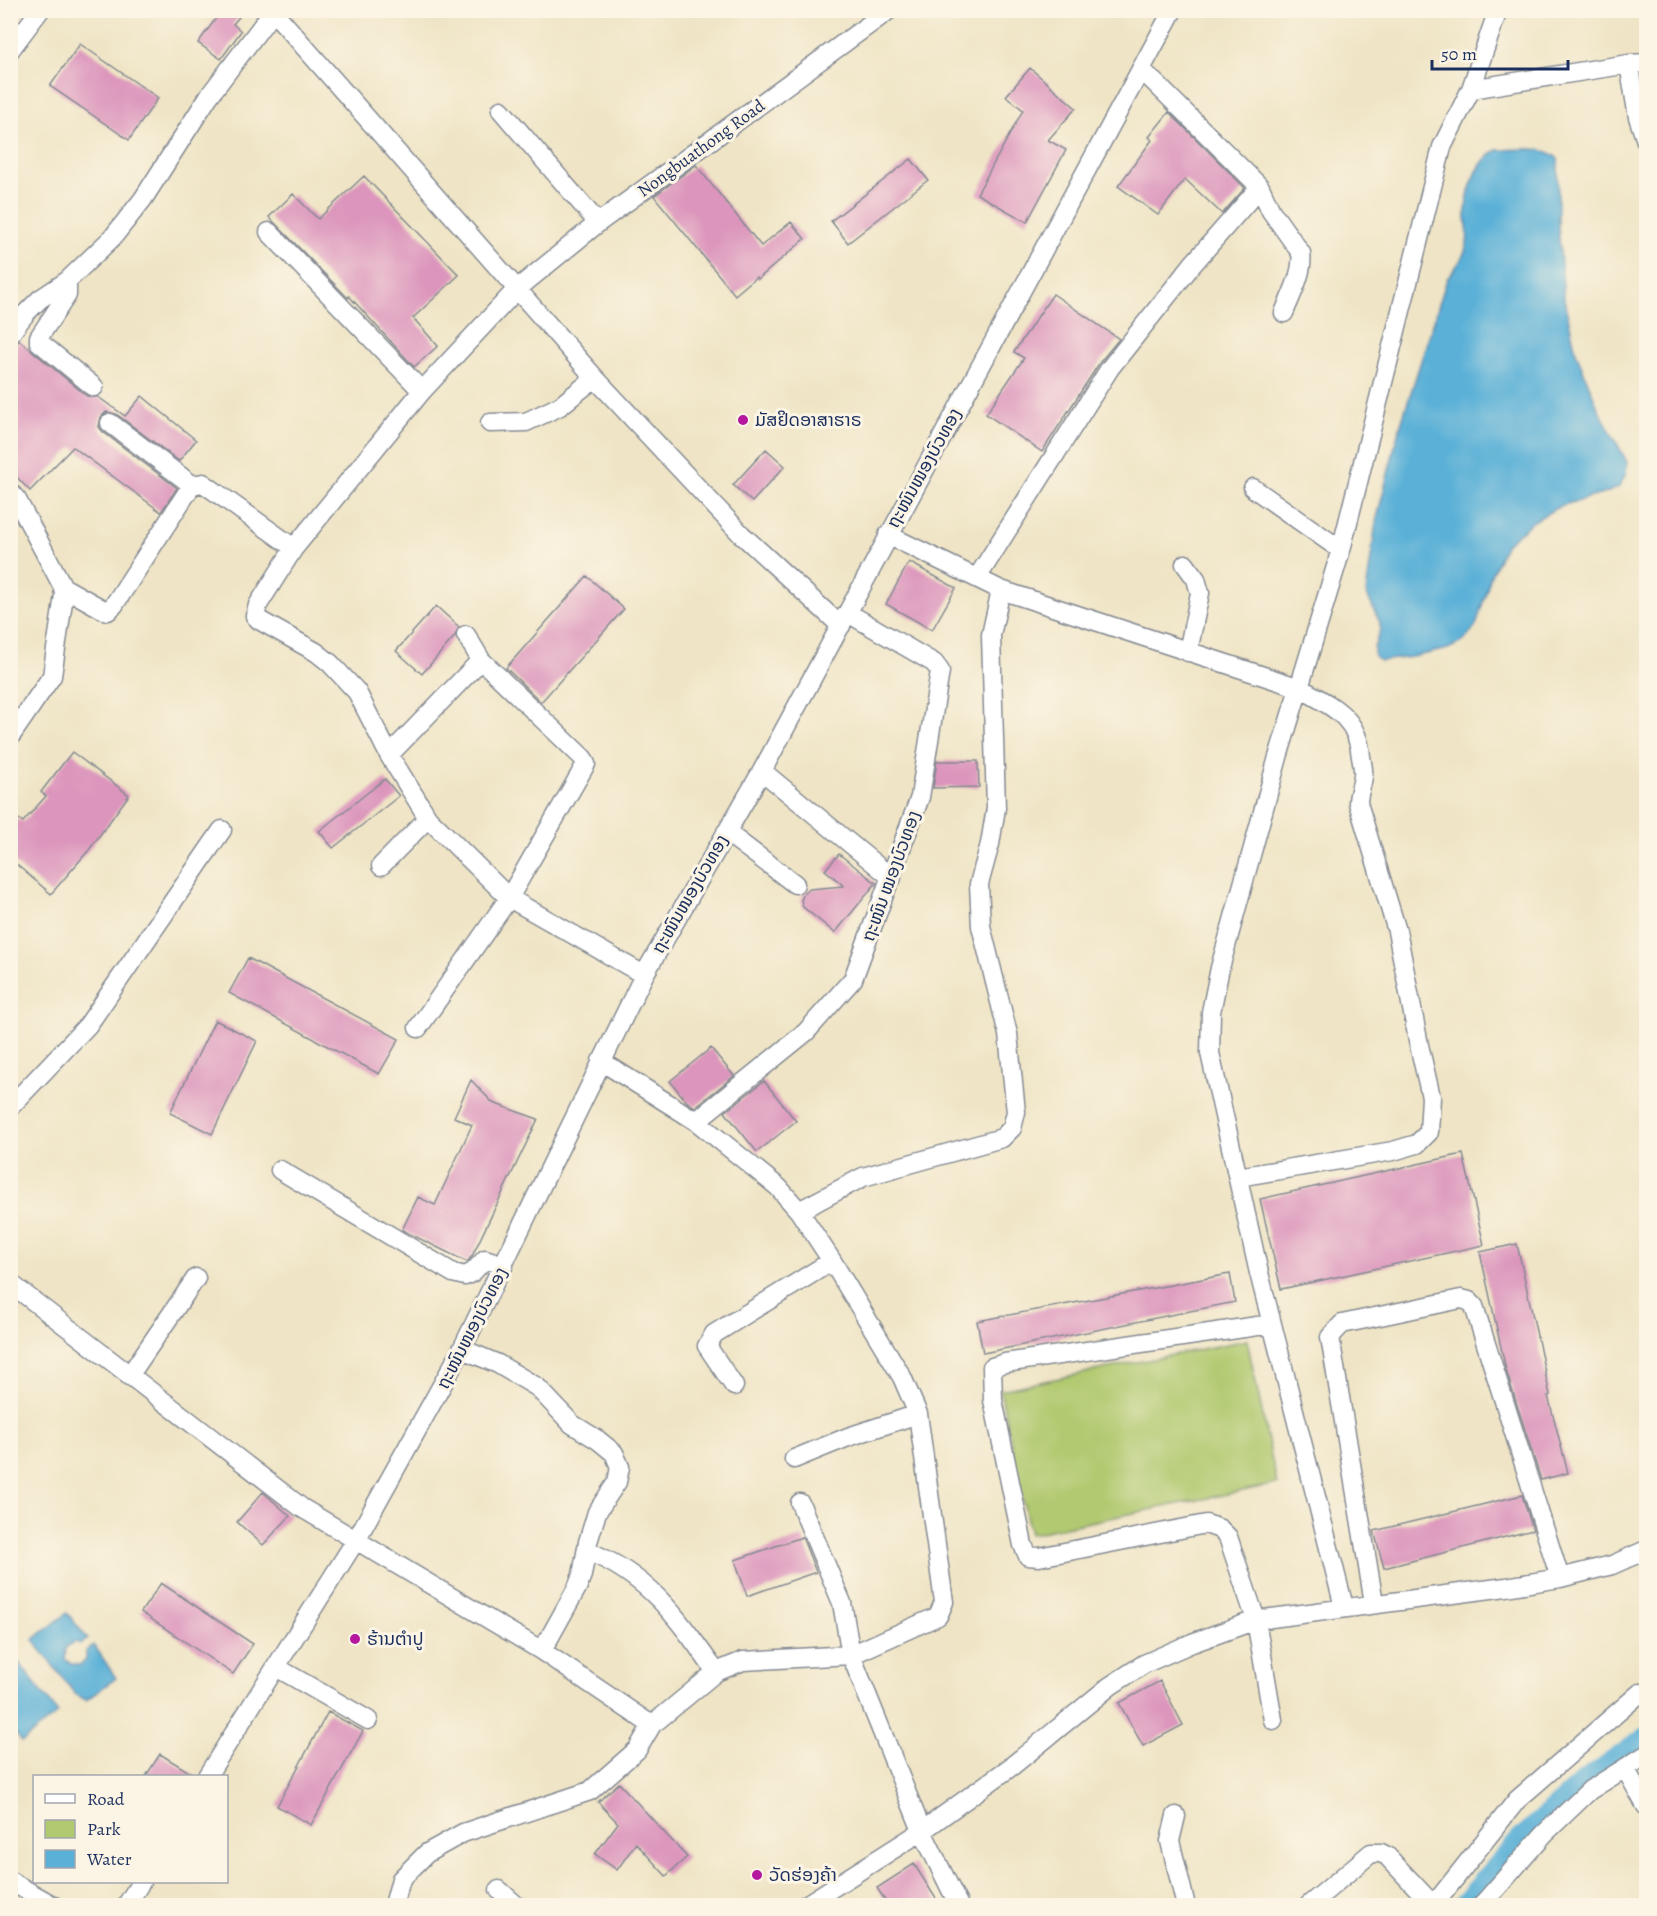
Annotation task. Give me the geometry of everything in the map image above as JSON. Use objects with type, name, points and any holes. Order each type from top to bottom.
[{"type":"street","points":[[10,50],[40,10]]},
{"type":"street","name":"Nongbuathong Road","points":[[389,755],[357,692],[330,663],[316,652],[255,616],[258,606],[294,548],[422,391],[517,289],[598,223],[889,10]]},
{"type":"street","points":[[1344,1607],[1271,1324],[1210,1053],[1211,1012],[1220,968],[1278,758],[1341,550],[1442,147],[1471,89],[1498,10]]},
{"type":"street","points":[[10,334],[40,299],[67,281],[113,237],[143,199],[209,96],[273,11],[595,378],[741,534],[844,620]]},
{"type":"street","name":"ຖະໜົນໜອງບົວທອງ","points":[[208,1775],[356,1540],[462,1349],[644,975],[762,771],[1172,11]]},
{"type":"street","points":[[1471,89],[1638,63],[1638,117],[1647,141]]},
{"type":"street","points":[[1141,69],[1260,187],[1271,211],[1301,253],[1300,269],[1284,313]]},
{"type":"street","points":[[501,110],[598,223]]},
{"type":"street","points":[[977,578],[1110,368],[1192,265],[1260,187]]},
{"type":"street","points":[[269,232],[422,391]]},
{"type":"street","points":[[67,281],[67,295],[39,337],[39,342],[94,387]]},
{"type":"street","points":[[490,423],[526,422],[560,406],[595,378]]},
{"type":"street","points":[[110,423],[192,485]]},
{"type":"street","points":[[63,587],[108,611],[192,485],[203,483],[294,548]]},
{"type":"street","points":[[1252,488],[1341,550]]},
{"type":"street","points":[[10,492],[17,500],[63,587],[64,602],[52,676],[10,737]]},
{"type":"street","points":[[888,535],[1001,590],[1300,688],[1335,708],[1355,729],[1360,741],[1363,776],[1358,791],[1358,803],[1397,931],[1431,1097],[1429,1132],[1416,1144],[1393,1151],[1238,1177]]},
{"type":"street","points":[[1185,564],[1196,579],[1200,593],[1188,652]]},
{"type":"street","points":[[799,1211],[863,1177],[1002,1138],[1012,1128],[1016,1113],[1008,1034],[981,926],[979,884],[990,844],[996,808],[991,635],[1001,590]]},
{"type":"street","name":"ຖະໜົນ ໝອງບົວທອງ","points":[[696,1121],[806,1032],[853,979],[920,797],[940,671],[934,663],[844,620]]},
{"type":"street","points":[[418,1028],[509,898],[586,764],[583,758],[481,660],[466,635]]},
{"type":"street","points":[[481,660],[389,755],[428,818],[509,898],[644,975]]},
{"type":"street","points":[[762,771],[892,878]]},
{"type":"street","points":[[381,866],[428,818]]},
{"type":"street","points":[[10,1107],[88,1024],[222,830]]},
{"type":"street","points":[[726,832],[795,884]]},
{"type":"street","points":[[394,1905],[400,1880],[427,1853],[463,1833],[590,1791],[623,1765],[637,1750],[653,1723],[716,1672],[743,1661],[851,1655],[938,1616],[944,1602],[918,1414],[902,1377],[832,1261],[799,1211],[778,1187],[696,1121],[601,1061]]},
{"type":"street","points":[[280,1170],[453,1273],[465,1276],[473,1272],[486,1259],[504,1265]]},
{"type":"street","points":[[734,1386],[707,1346],[714,1334],[832,1261]]},
{"type":"street","points":[[129,1376],[196,1278]]},
{"type":"street","points":[[10,1283],[302,1508],[542,1651],[647,1722],[653,1723]]},
{"type":"street","points":[[1374,1604],[1330,1337],[1342,1324],[1461,1299],[1469,1301],[1474,1306],[1560,1578]]},
{"type":"street","points":[[1271,1324],[1005,1363],[992,1367],[991,1376],[993,1400],[1018,1523],[1028,1556],[1039,1557],[1206,1524],[1220,1529],[1228,1537],[1256,1620],[1273,1720]]},
{"type":"street","points":[[462,1349],[498,1364],[537,1387],[572,1424],[614,1453],[620,1467],[617,1482],[597,1512],[578,1588],[542,1651]]},
{"type":"street","points":[[794,1459],[848,1437],[918,1414]]},
{"type":"street","points":[[800,1503],[842,1603],[851,1655],[922,1831],[959,1905]]},
{"type":"street","points":[[804,1905],[922,1831],[1012,1766],[1110,1686],[1144,1664],[1192,1643],[1256,1620],[1560,1578],[1612,1565],[1647,1550]]},
{"type":"street","points":[[587,1551],[607,1558],[652,1590],[671,1610],[716,1672]]},
{"type":"street","points":[[276,1667],[368,1719]]},
{"type":"street","points":[[1308,1905],[1375,1851],[1386,1856],[1433,1905],[1516,1800],[1640,1693]]},
{"type":"street","points":[[1481,1905],[1544,1833],[1590,1790],[1647,1755]]},
{"type":"street","points":[[1625,1768],[1647,1806]]},
{"type":"street","points":[[1176,1816],[1170,1841],[1186,1905]]},
{"type":"street","points":[[10,1881],[54,1905]]},
{"type":"street","points":[[126,1905],[140,1883]]},
{"type":"street","points":[[499,1890],[517,1905]]},
{"type":"green space","points":[[1247,1340],[1277,1484],[1030,1534],[1000,1390]]},
{"type":"water","points":[[1498,150],[1546,151],[1558,159],[1558,226],[1564,299],[1576,352],[1598,408],[1627,462],[1626,474],[1619,487],[1560,506],[1532,522],[1506,544],[1491,575],[1476,626],[1464,641],[1448,649],[1380,661],[1374,656],[1374,648],[1380,623],[1366,593],[1376,522],[1398,433],[1447,279],[1457,266],[1467,245],[1466,209],[1469,193],[1480,167],[1491,154]]},
{"type":"water","points":[[67,1613],[88,1639],[81,1644],[75,1642],[66,1647],[65,1659],[71,1664],[80,1665],[86,1660],[86,1651],[94,1645],[116,1678],[86,1700],[75,1694],[33,1640]]},
{"type":"water","points":[[11,1656],[16,1659],[58,1713],[22,1742],[11,1728]]},
{"type":"building","points":[[222,10],[230,10],[239,17],[233,24],[241,31],[221,59],[198,43]]},
{"type":"building","points":[[80,44],[158,98],[129,140],[50,86]]},
{"type":"building","points":[[1030,68],[1076,108],[1048,140],[1066,150],[1027,222],[977,194],[1023,110],[1006,96]]},
{"type":"building","points":[[1169,112],[1245,188],[1222,214],[1185,179],[1158,215],[1118,186],[1152,140],[1149,137]]},
{"type":"building","points":[[911,159],[928,180],[848,243],[831,221]]},
{"type":"building","points":[[696,165],[761,246],[791,222],[805,239],[758,279],[756,277],[735,295],[654,196]]},
{"type":"building","points":[[364,176],[459,275],[413,318],[438,346],[414,367],[349,296],[348,298],[269,217],[293,194],[318,219]]},
{"type":"building","points":[[1053,294],[1119,339],[1100,362],[1042,452],[986,414],[1024,358],[1014,352]]},
{"type":"building","points":[[19,340],[87,396],[98,397],[125,416],[142,396],[196,440],[179,461],[116,414],[106,412],[101,417],[99,427],[103,432],[177,488],[161,512],[73,447],[30,491],[10,470],[10,352]]},
{"type":"building","points":[[766,449],[785,466],[752,502],[733,485]]},
{"type":"building","points":[[909,562],[956,588],[932,630],[886,604]]},
{"type":"building","points":[[587,576],[624,609],[541,702],[506,668]]},
{"type":"building","points":[[436,606],[459,627],[455,636],[422,674],[396,651]]},
{"type":"building","points":[[72,752],[129,795],[89,850],[51,894],[10,859],[10,828],[19,819],[23,822],[46,796],[41,792]]},
{"type":"building","points":[[937,761],[978,761],[979,787],[933,788]]},
{"type":"building","points":[[385,779],[399,796],[333,848],[319,831]]},
{"type":"building","points":[[839,854],[876,883],[835,933],[803,907],[801,900],[804,893],[810,889],[844,886],[825,870]]},
{"type":"building","points":[[248,958],[399,1039],[379,1074],[229,993]]},
{"type":"building","points":[[215,1020],[257,1041],[212,1134],[170,1113]]},
{"type":"building","points":[[711,1048],[734,1076],[695,1107],[687,1102],[670,1081]]},
{"type":"building","points":[[471,1080],[493,1103],[538,1119],[472,1256],[467,1262],[402,1230],[418,1197],[435,1205],[472,1125],[454,1117]]},
{"type":"building","points":[[764,1081],[796,1121],[757,1152],[725,1112]]},
{"type":"building","points":[[1463,1154],[1484,1245],[1281,1289],[1260,1199]]},
{"type":"building","points":[[1517,1244],[1550,1395],[1548,1396],[1568,1473],[1541,1480],[1506,1370],[1480,1252]]},
{"type":"building","points":[[1230,1274],[1235,1302],[983,1353],[977,1321]]},
{"type":"building","points":[[263,1492],[290,1516],[263,1545],[237,1522]]},
{"type":"building","points":[[1522,1495],[1533,1530],[1384,1568],[1374,1531]]},
{"type":"building","points":[[802,1537],[816,1572],[747,1596],[735,1560]]},
{"type":"building","points":[[161,1583],[253,1644],[233,1674],[141,1612]]},
{"type":"building","points":[[1160,1681],[1183,1725],[1143,1746],[1119,1703]]},
{"type":"building","points":[[328,1712],[363,1731],[311,1825],[277,1806]]},
{"type":"building","points":[[160,1754],[194,1775],[147,1775]]},
{"type":"building","points":[[619,1783],[687,1857],[666,1876],[636,1843],[617,1870],[595,1854],[618,1823],[598,1802]]},
{"type":"building","points":[[914,1864],[940,1905],[888,1905],[877,1888]]},
{"type":"waterway","points":[[1461,1906],[1518,1841],[1584,1781],[1646,1737]]},
{"type":"place","name":"ມັສຢິດອາສາຮາຣ","points":[[743,420]]},
{"type":"place","name":"ຮ້ານຕຳປູ","points":[[355,1639]]},
{"type":"place","name":"ວັດຮ່ອງຄ້າ","points":[[757,1875]]}]
